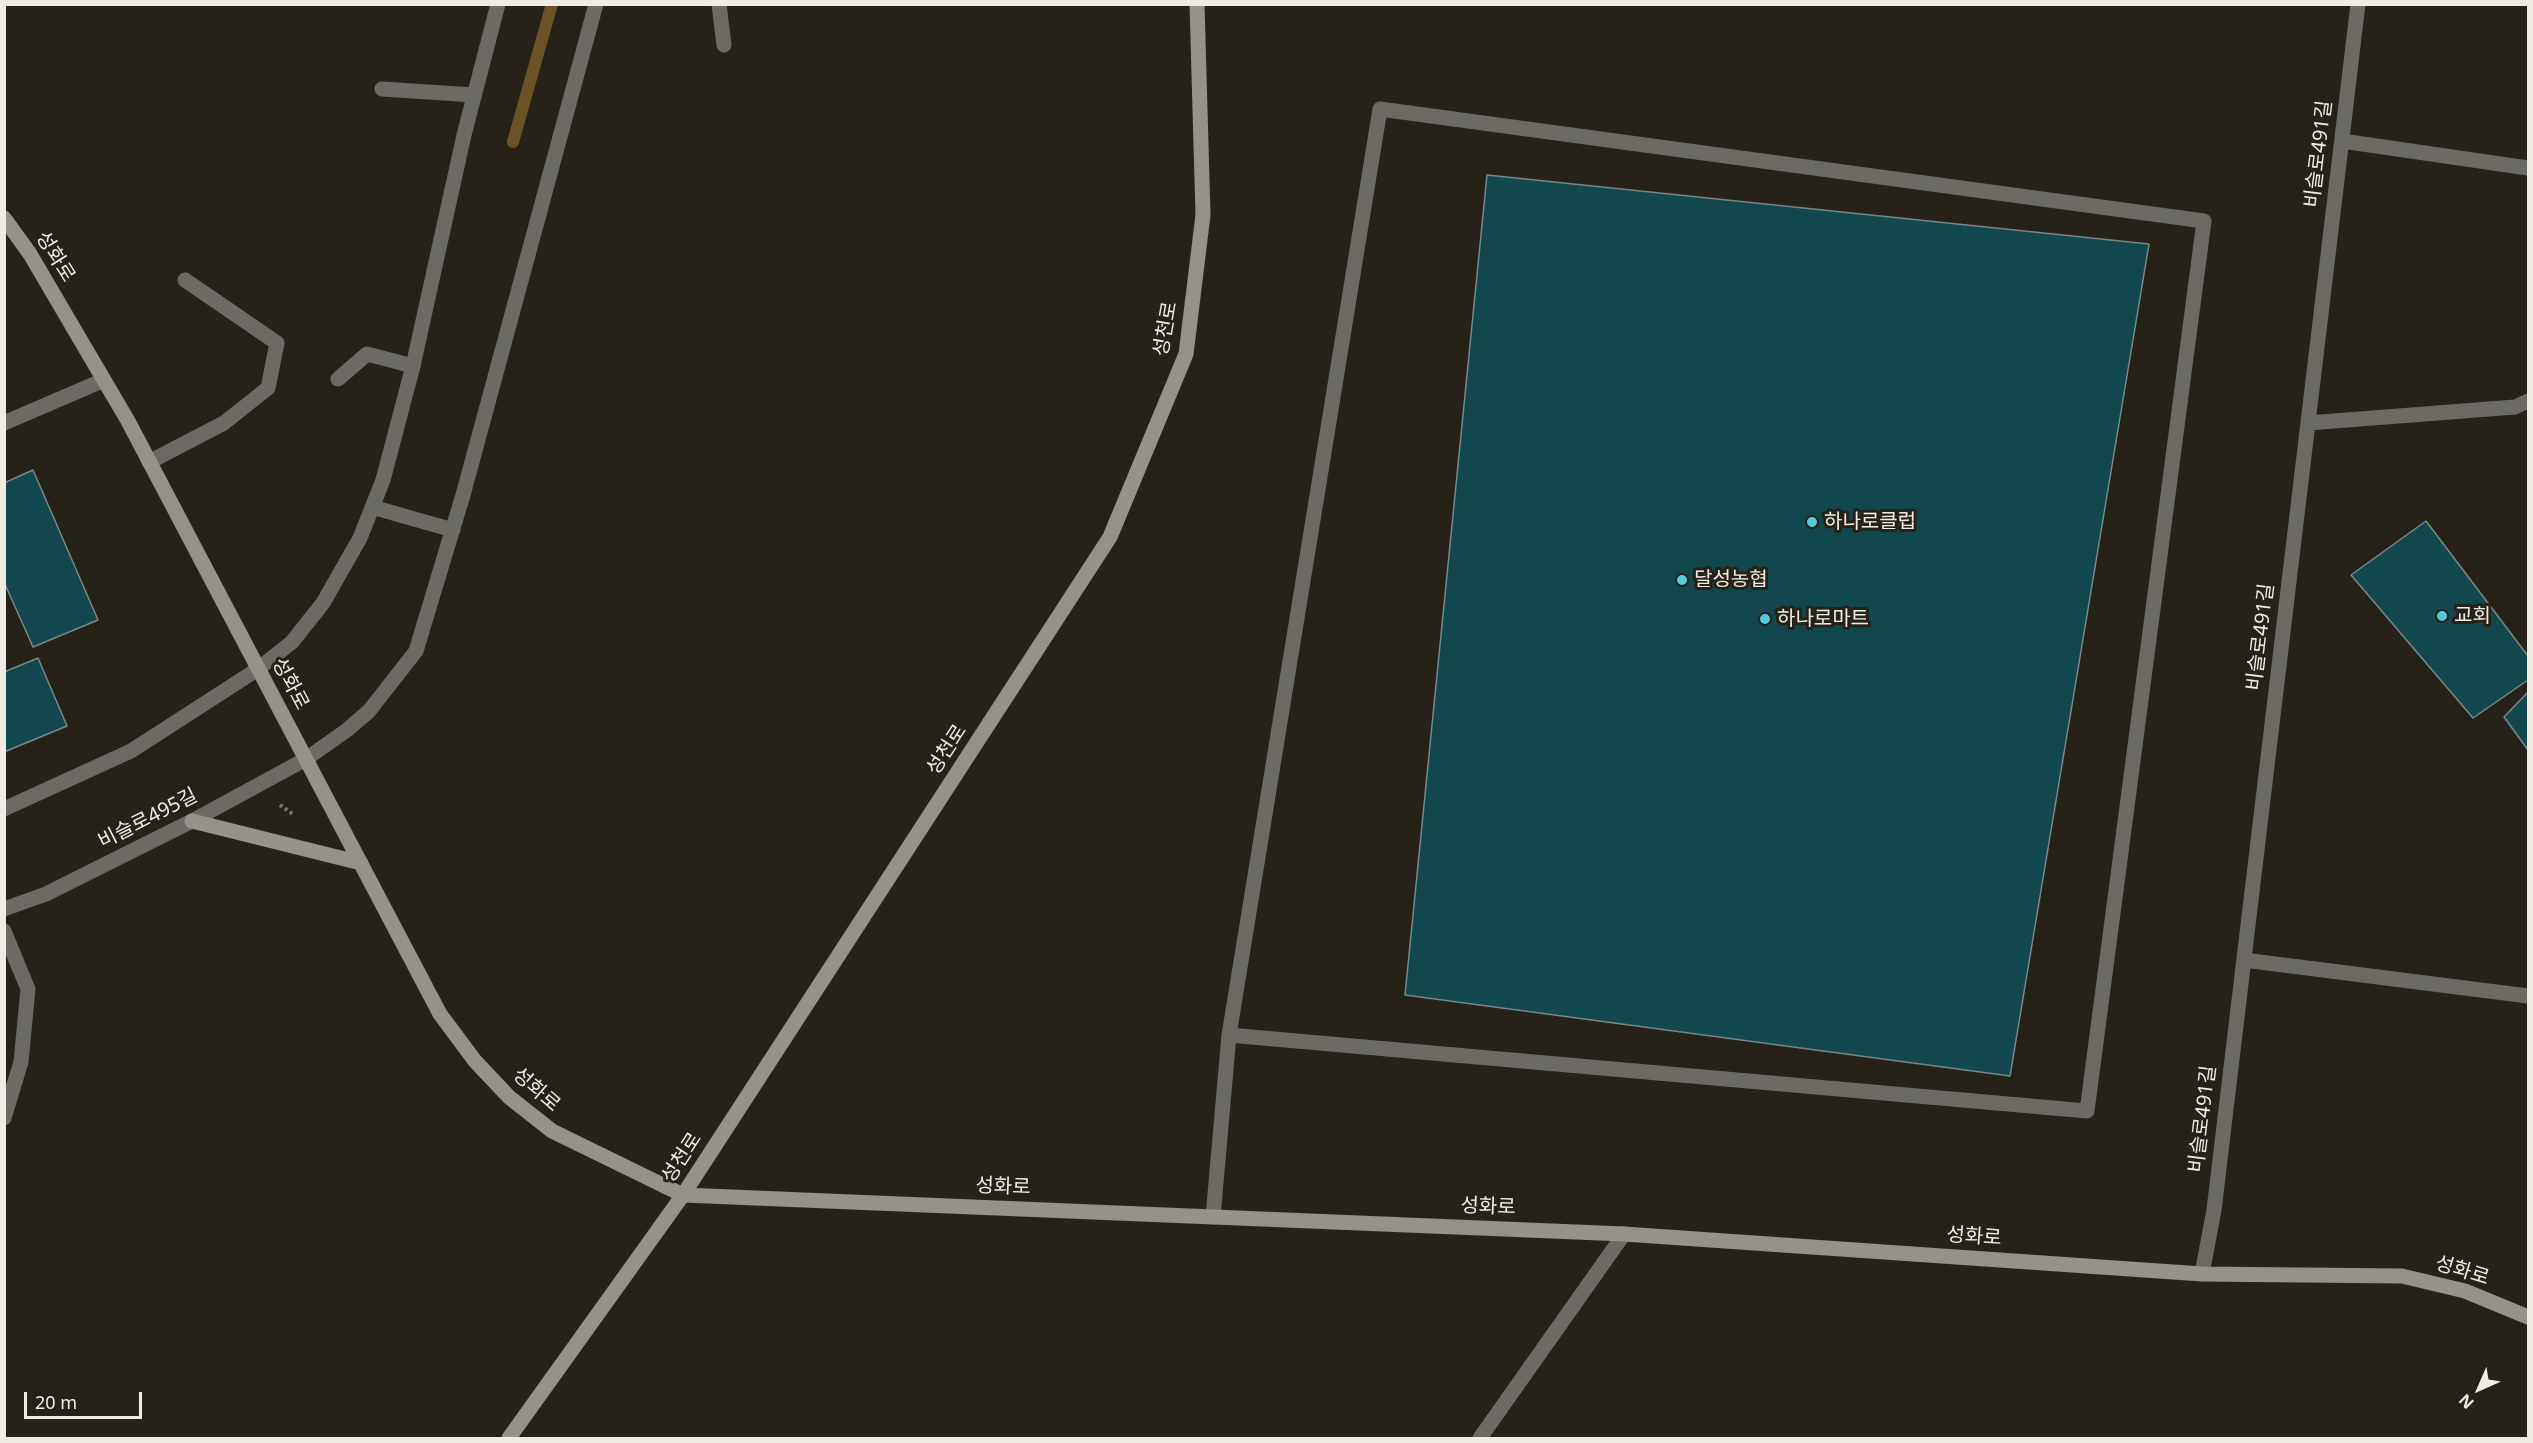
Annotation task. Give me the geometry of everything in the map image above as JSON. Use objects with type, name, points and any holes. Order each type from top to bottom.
[{"type":"main road","name":"성천로","points":[[509,1438],[683,1195],[1110,537],[1186,354],[1203,215],[1197,4]]},
{"type":"main road","name":"성화로","points":[[4,218],[30,254],[149,462],[440,1014],[475,1061],[508,1097],[552,1131],[683,1195],[1624,1234],[2202,1274],[2402,1276],[2465,1290],[2529,1317]]},
{"type":"main road","points":[[192,821],[361,863]]},
{"type":"street","points":[[4,809],[131,751],[258,669],[292,642],[324,603],[360,538],[382,480],[413,366],[474,95],[498,4]]},
{"type":"street","name":"비슬로495길","points":[[4,909],[46,894],[192,821],[306,759],[369,711],[416,651],[453,530],[596,4]]},
{"type":"street","points":[[719,4],[724,45]]},
{"type":"street","name":"비슬로491길","points":[[2202,1274],[2214,1210],[2358,4]]},
{"type":"street","points":[[382,89],[474,95]]},
{"type":"street","points":[[1213,1217],[1229,1035],[1380,109],[2204,221],[2087,1111],[1229,1035]]},
{"type":"street","points":[[2342,141],[2529,168]]},
{"type":"street","points":[[149,462],[224,423],[268,388],[277,343],[185,280]]},
{"type":"street","points":[[338,380],[367,354],[413,366]]},
{"type":"street","points":[[4,423],[104,380]]},
{"type":"street","points":[[2308,423],[2515,407],[2529,401]]},
{"type":"street","points":[[372,507],[453,530]]},
{"type":"street","points":[[4,931],[28,989],[21,1062],[4,1118]]},
{"type":"street","points":[[2244,960],[2529,996]]},
{"type":"street","points":[[1480,1438],[1624,1234]]},
{"type":"path","points":[[280,805],[294,815]]},
{"type":"building","name":"하나로마트","points":[[1487,175],[2149,244],[2010,1076],[1405,995]]},
{"type":"building","points":[[33,470],[98,620],[33,647],[4,582],[4,483]]},
{"type":"building","name":"교회","points":[[2426,521],[2528,656],[2528,680],[2473,718],[2351,575]]},
{"type":"building","points":[[38,658],[67,726],[4,752],[4,672]]},
{"type":"building","points":[[2528,692],[2528,750],[2504,717]]},
{"type":"waterway","points":[[513,142],[552,4]]},
{"type":"place","name":"하나로클럽","points":[[1812,522]]},
{"type":"place","name":"달성농협","points":[[1682,580]]},
{"type":"place","name":"교회","points":[[2442,616]]},
{"type":"place","name":"하나로마트","points":[[1765,619]]}]
